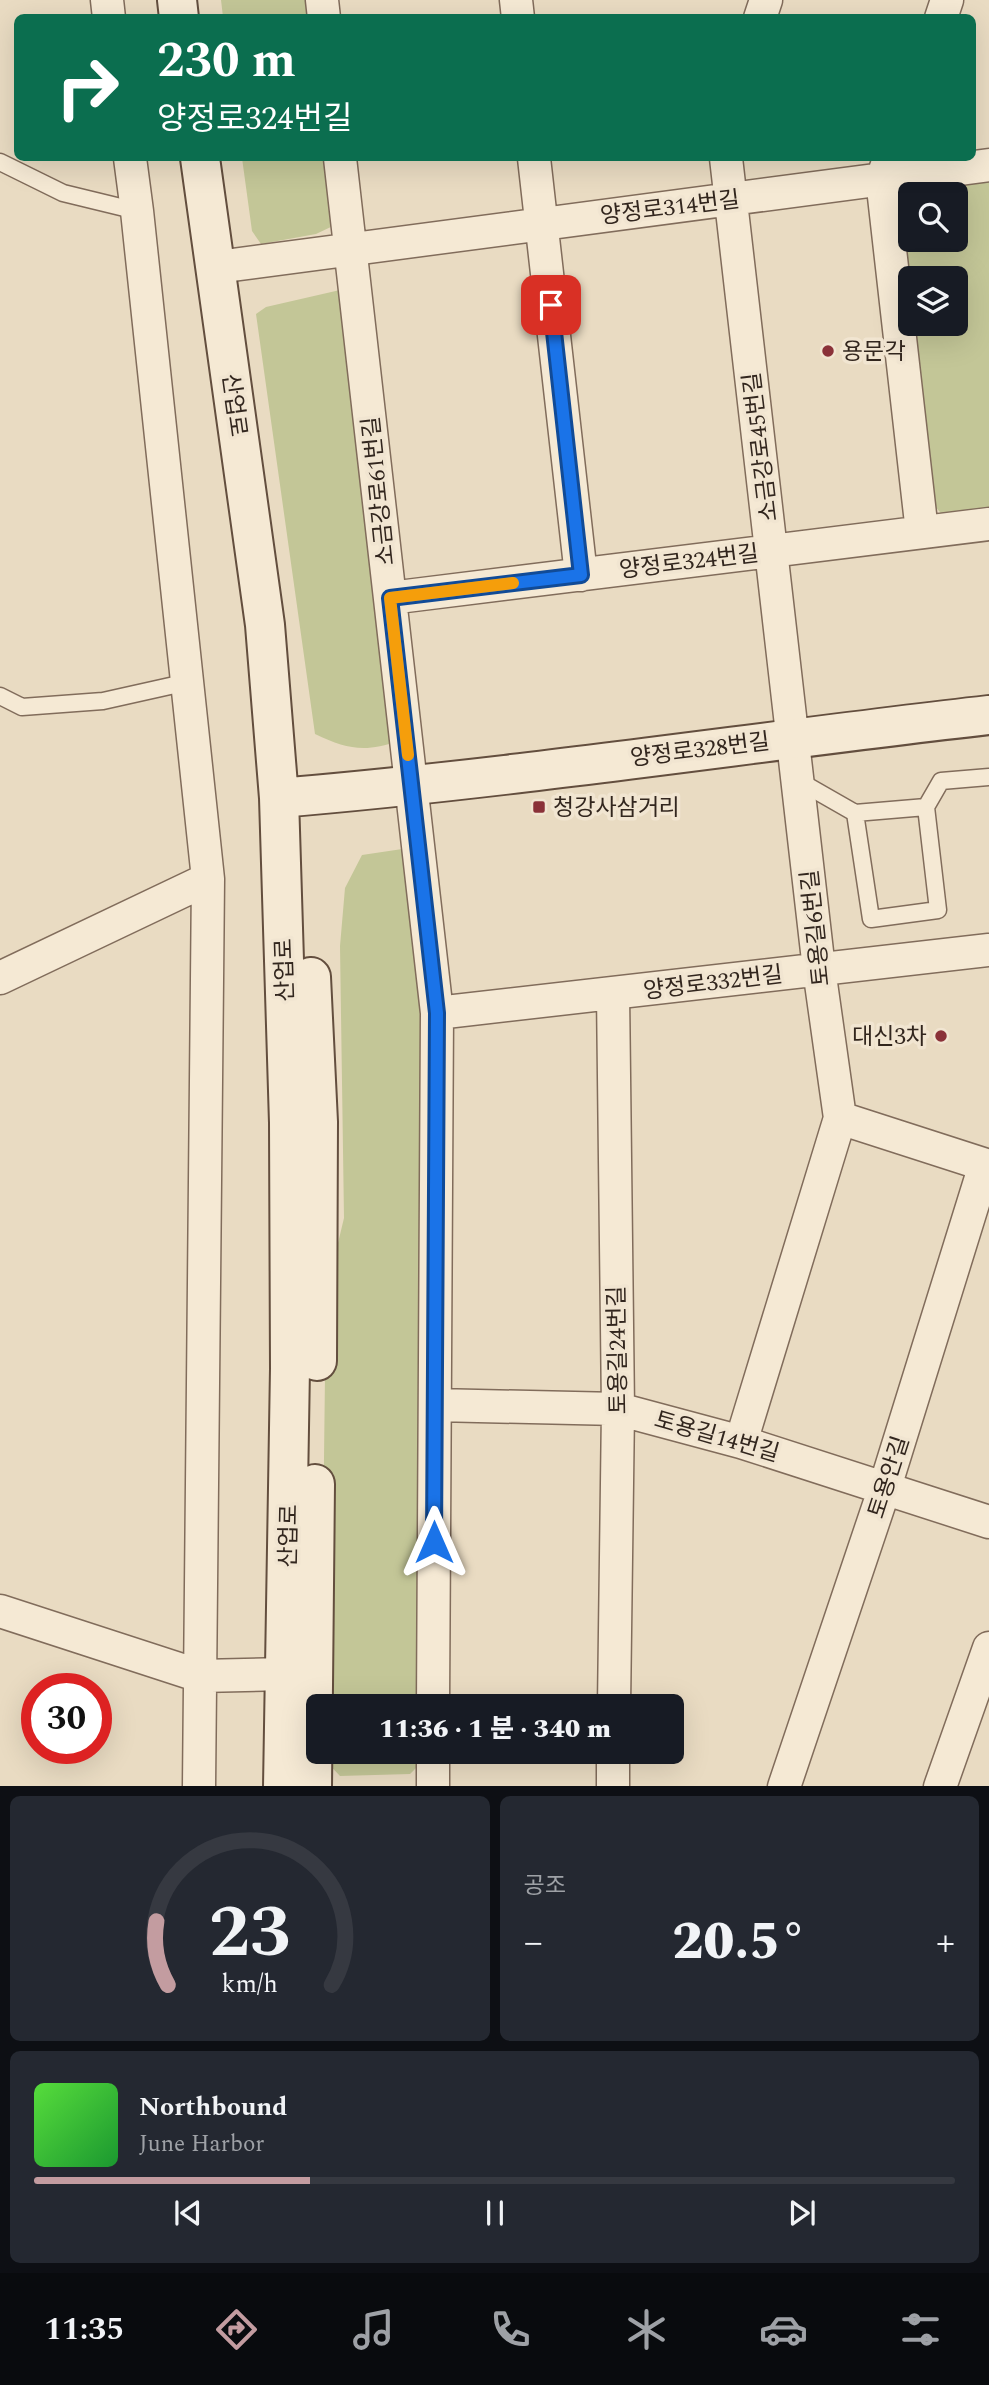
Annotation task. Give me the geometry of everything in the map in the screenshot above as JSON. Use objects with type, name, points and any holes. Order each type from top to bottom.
[{"type":"street","points":[[130,161],[138,211],[208,879],[199,1786]]},
{"type":"street","name":"산업로","points":[[201,161],[229,266]]},
{"type":"street","name":"산업로","points":[[226,161],[229,266],[265,625],[291,797],[317,1122],[312,1786]]},
{"type":"street","name":"소금강로61번길","points":[[340,161],[437,1013],[433,1694]]},
{"type":"street","points":[[534,161],[581,575]]},
{"type":"street","name":"소금강로45번길","points":[[726,161],[794,737]]},
{"type":"street","name":"양정로314번길","points":[[229,266],[730,200],[886,168],[989,165]]},
{"type":"street","points":[[886,168],[922,532]]},
{"type":"street","name":"양정로324번길","points":[[390,598],[989,524]]},
{"type":"street","name":"양정로328번길","points":[[291,797],[411,786],[989,715]]},
{"type":"street","name":"토용길6번길","points":[[741,1442],[840,1118],[819,970],[794,737]]},
{"type":"street","name":"산업로","points":[[284,1786],[290,1368],[291,797]]},
{"type":"street","points":[[0,978],[208,879]]},
{"type":"street","name":"양정로332번길","points":[[437,1013],[989,950]]},
{"type":"street","name":"토용길24번길","points":[[613,993],[618,1409],[614,1694]]},
{"type":"street","points":[[840,1118],[987,1165]]},
{"type":"street","name":"토용안길","points":[[784,1786],[885,1487],[987,1165]]},
{"type":"street","name":"토용길14번길","points":[[435,1405],[618,1409],[741,1442],[989,1522]]},
{"type":"street","points":[[0,1611],[200,1676],[286,1674]]},
{"type":"street","points":[[940,1786],[989,1648]]},
{"type":"street","points":[[433,1764],[433,1786]]},
{"type":"street","points":[[613,1764],[613,1786]]},
{"type":"lane","points":[[0,162],[63,192],[138,211]]},
{"type":"lane","points":[[0,695],[22,707],[103,701],[188,682]]},
{"type":"lane","points":[[855,813],[871,919],[938,910],[926,807],[941,781],[989,777]]},
{"type":"lane","points":[[799,781],[855,813],[926,807]]},
{"type":"green space","points":[[221,0],[309,0],[311,14],[223,14]]},
{"type":"green space","points":[[242,161],[327,161],[335,225],[316,234],[261,244],[252,231]]},
{"type":"green space","points":[[989,181],[989,515],[947,520],[932,503],[914,336],[968,336],[968,266],[907,266],[905,252],[968,252],[968,183]]},
{"type":"green space","points":[[340,290],[399,741],[365,748],[346,746],[315,734],[256,314],[266,307]]},
{"type":"green space","points":[[409,848],[429,1013],[424,1694],[321,1694],[326,1293],[344,1218],[340,946],[345,888],[362,855]]},
{"type":"green space","points":[[329,1764],[420,1764],[410,1774],[340,1776]]},
{"type":"slow traffic","points":[[408,755],[390,598],[513,583]]},
{"type":"place","name":"용문각","points":[[828,351]]},
{"type":"place","name":"청강사삼거리","points":[[539,807]]},
{"type":"place","name":"대신3차","points":[[941,1036]]},
{"type":"route","points":[[434,1542],[437,1013],[390,598],[581,575],[551,305]]}]
